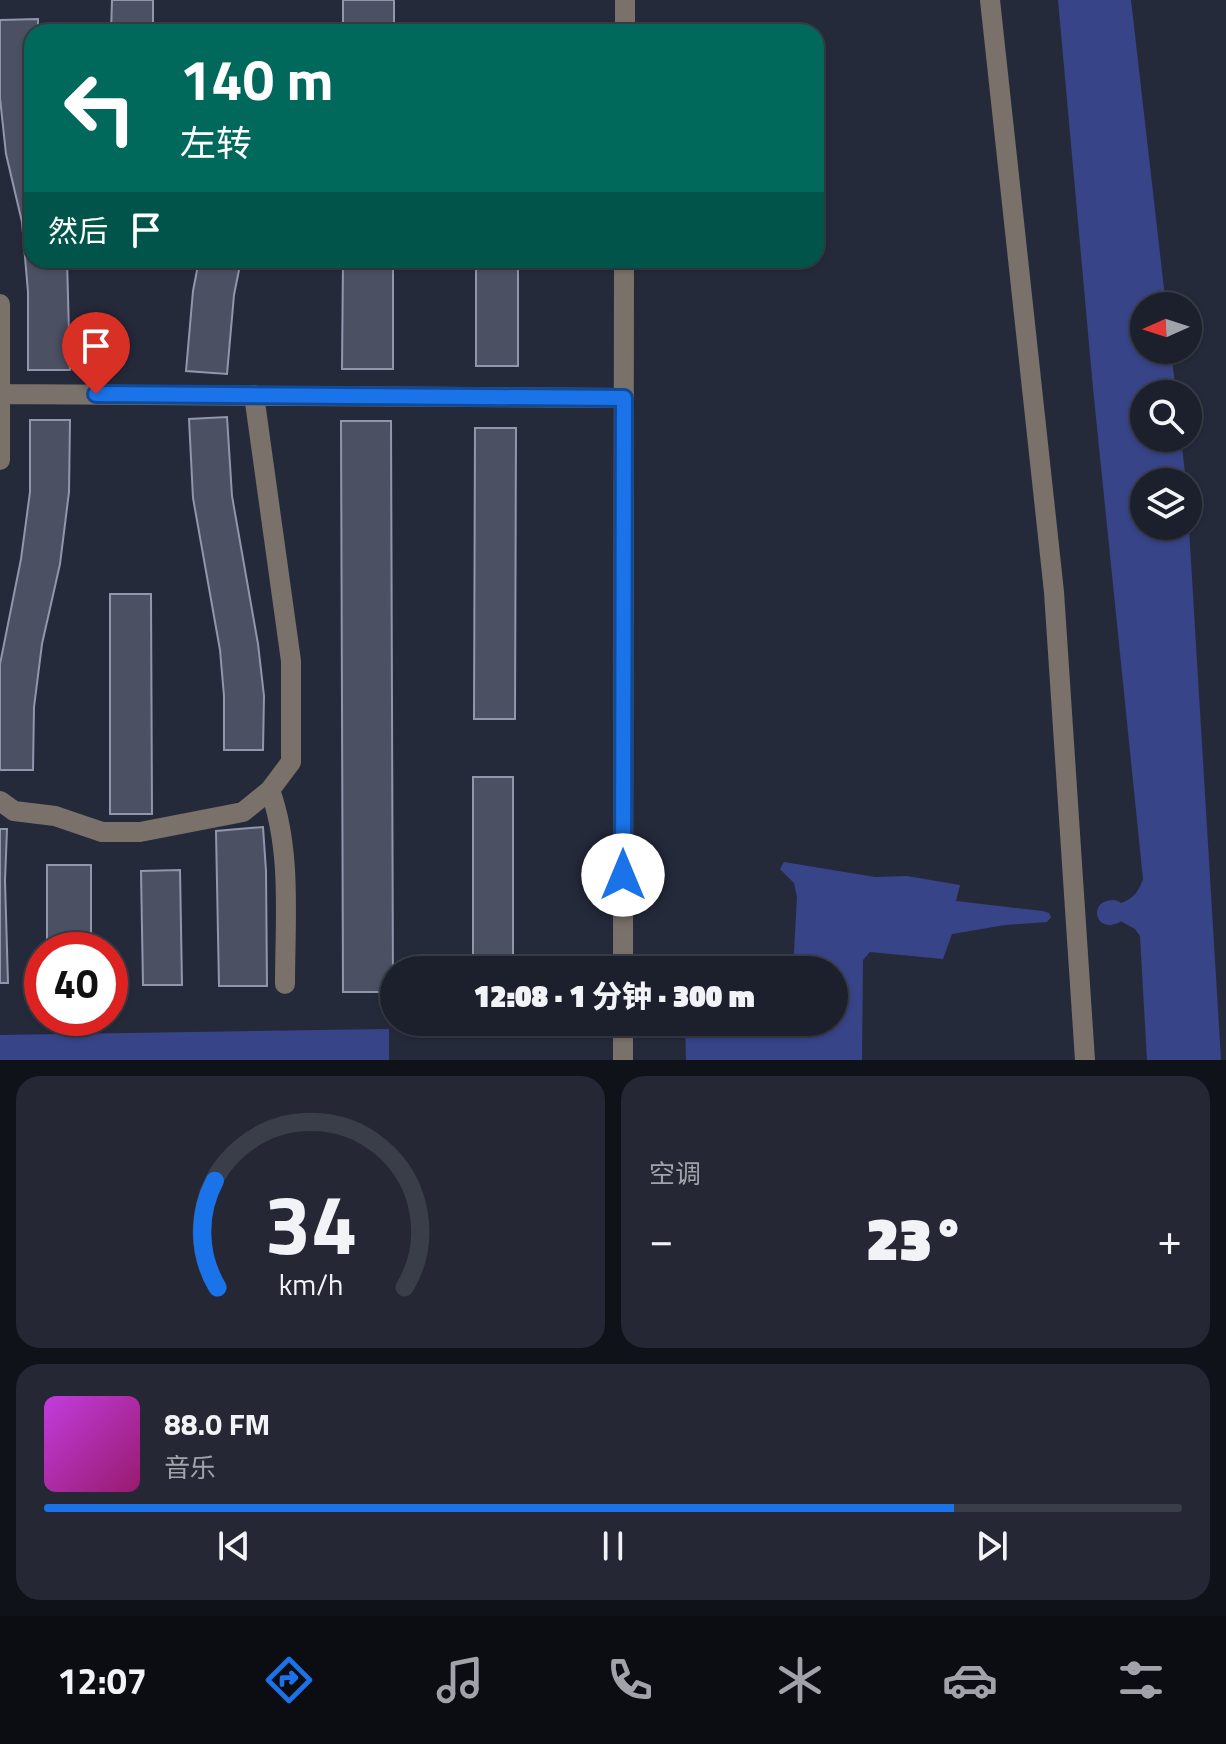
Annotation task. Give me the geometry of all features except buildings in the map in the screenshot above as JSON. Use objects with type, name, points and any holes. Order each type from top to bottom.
[{"type":"street","points":[[625,0],[625,24]]},
{"type":"street","points":[[990,0],[1054,592],[1085,1060]]},
{"type":"street","points":[[623,956],[624,268]]},
{"type":"street","points":[[0,304],[0,460]]},
{"type":"street","points":[[1,394],[624,398]]},
{"type":"street","points":[[0,801],[14,811],[55,816],[102,832],[140,832],[243,812],[270,790],[291,762],[291,661],[254,395]]},
{"type":"street","points":[[270,790],[278,811],[284,853],[285,984]]},
{"type":"street","points":[[623,1036],[623,1060]]},
{"type":"water","points":[[1058,0],[1131,0],[1164,292],[1130,292],[1130,364],[1173,364],[1174,380],[1130,380],[1130,452],[1183,452],[1184,468],[1130,468],[1130,540],[1190,540],[1221,1060],[1147,1060],[1140,936],[1135,929],[1113,917],[1115,905],[1133,896],[1143,879],[1093,388]]},
{"type":"water","points":[[784,862],[875,877],[907,876],[960,885],[956,901],[1043,911],[1051,917],[1047,922],[952,934],[943,959],[870,952],[863,960],[862,1060],[686,1060],[685,1036],[848,1036],[848,956],[794,956],[797,897],[794,883],[780,869]]},
{"type":"water","points":[[380,1029],[380,1036],[389,1036],[389,1060],[0,1060],[0,1035],[128,1036],[128,1033]]},
{"type":"waterway","points":[[1109,913],[1113,912]]},
{"type":"route","points":[[96,394],[624,398],[623,875]]}]
